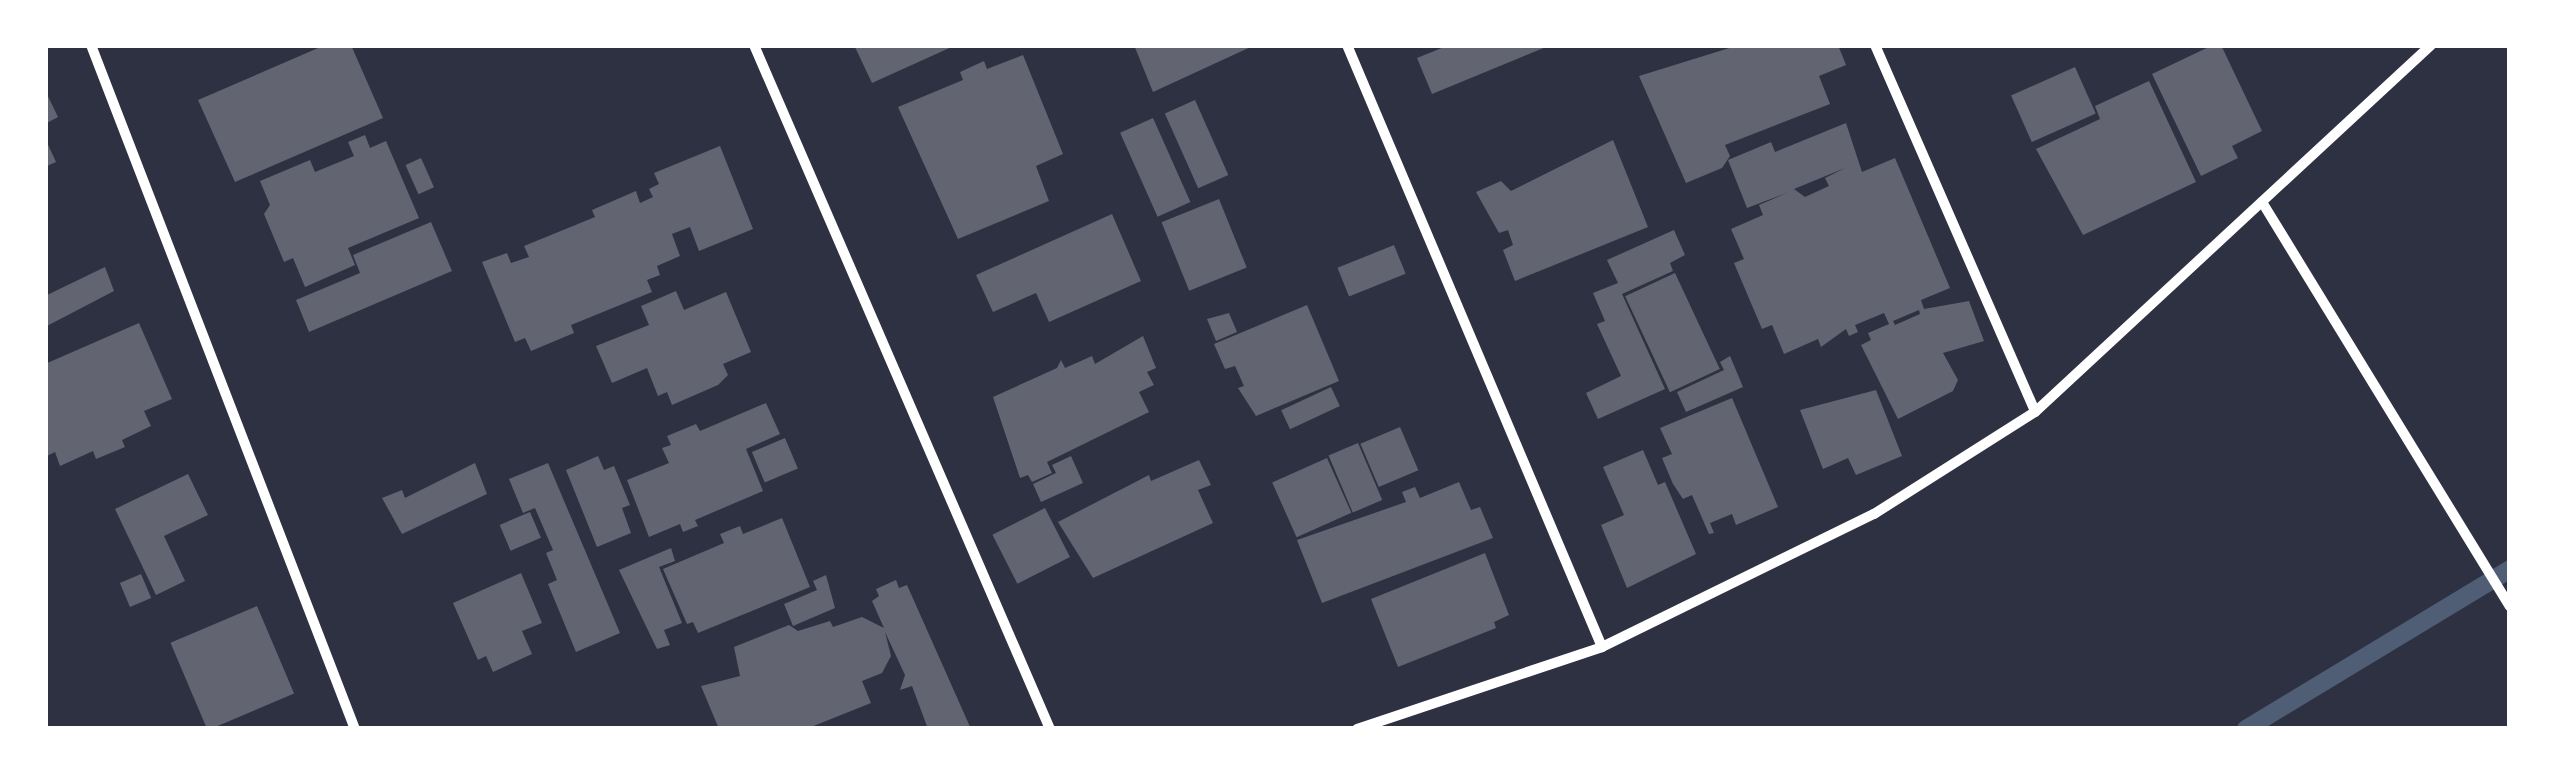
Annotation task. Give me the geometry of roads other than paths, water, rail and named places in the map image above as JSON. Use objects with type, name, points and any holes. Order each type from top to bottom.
[{"type":"street","points":[[91,45],[356,729]]},
{"type":"street","points":[[754,45],[1050,729]]},
{"type":"street","points":[[1347,45],[1602,646]]},
{"type":"street","points":[[1875,45],[2035,412]]},
{"type":"street","points":[[1356,729],[1602,646],[1874,514],[2035,412],[2431,45]]},
{"type":"street","points":[[2262,202],[2510,606]]},
{"type":"waterway","points":[[2246,729],[2510,569]]}]
